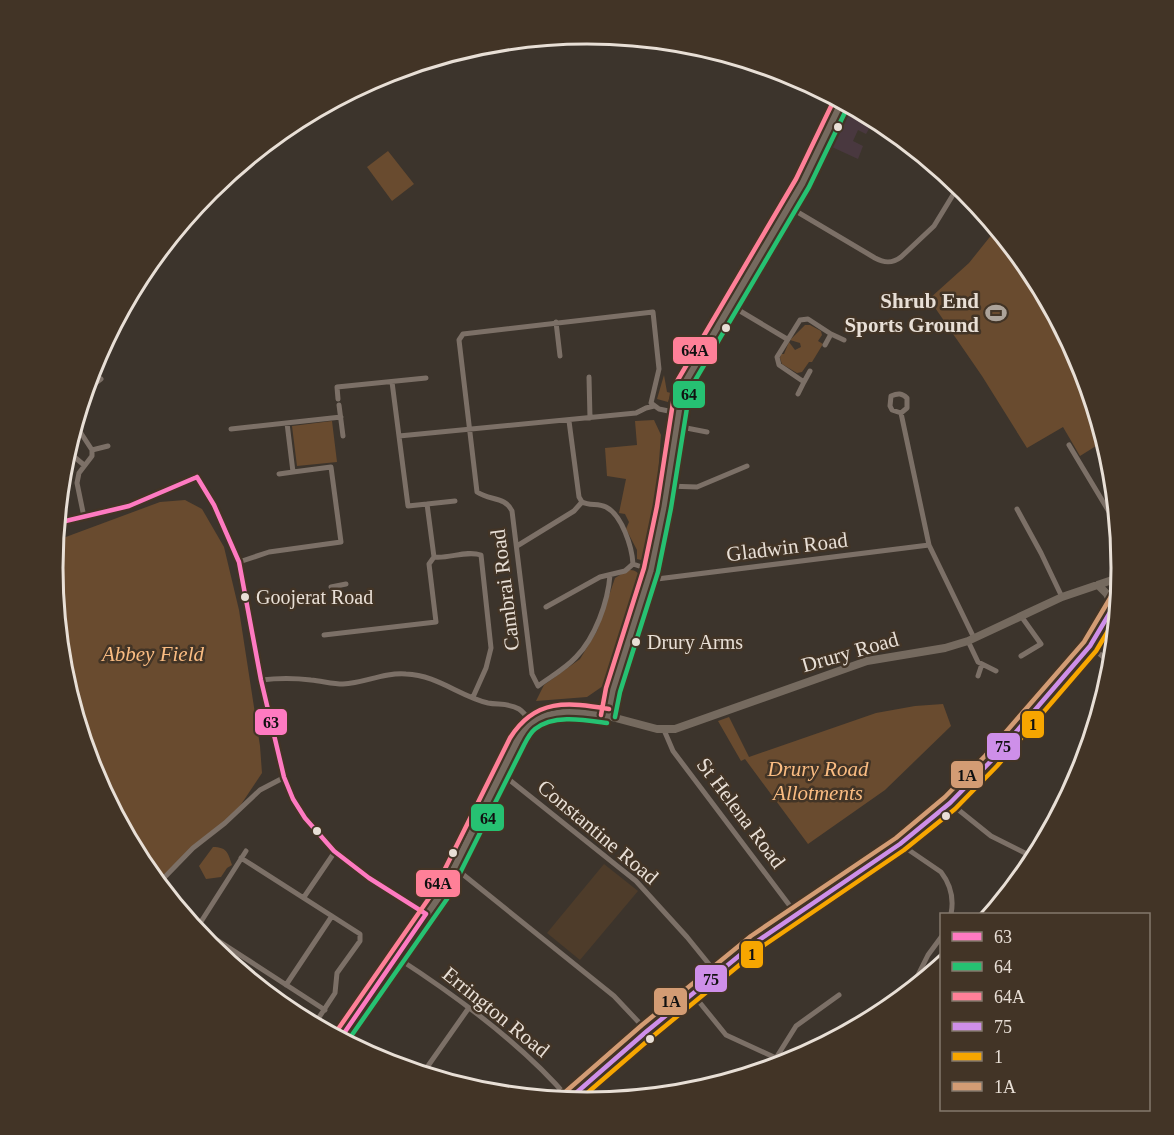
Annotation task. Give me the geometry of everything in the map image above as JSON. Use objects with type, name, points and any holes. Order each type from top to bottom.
[{"type":"main road","points":[[608,716],[613,690],[649,580],[683,386],[816,159],[839,108]]},
{"type":"main road","name":"Drury Road","points":[[531,723],[547,716],[569,712],[608,716],[664,730],[687,726],[867,661],[945,648],[971,639],[1062,597],[1111,580]]},
{"type":"main road","points":[[1098,585],[1110,597]]},
{"type":"main road","points":[[578,1091],[692,993],[796,914],[900,844],[950,803],[991,760],[1090,646],[1109,615]]},
{"type":"main road","points":[[345,1032],[455,868],[517,741],[531,723]]},
{"type":"street","points":[[789,207],[881,262],[889,262],[901,257],[933,226],[952,192]]},
{"type":"street","points":[[730,305],[787,339]]},
{"type":"street","points":[[560,356],[556,322],[653,312],[659,369],[651,403],[659,409],[678,413]]},
{"type":"street","points":[[804,382],[779,365],[777,357],[800,320],[807,319],[844,340]]},
{"type":"street","name":"Cambrai Road","points":[[556,322],[463,334],[459,339],[477,492],[485,498],[508,503],[512,511],[532,675],[538,686],[574,660],[587,642],[607,594],[610,575]]},
{"type":"street","points":[[825,345],[831,334]]},
{"type":"street","points":[[798,394],[810,371]]},
{"type":"street","points":[[590,377],[590,418]]},
{"type":"street","points":[[343,436],[337,387],[426,378]]},
{"type":"street","points":[[98,382],[101,379]]},
{"type":"street","points":[[392,382],[408,506],[455,501]]},
{"type":"street","points":[[399,436],[569,421],[636,413],[654,406]]},
{"type":"street","points":[[901,413],[929,545],[971,639],[978,662],[996,671]]},
{"type":"street","points":[[231,429],[340,417]]},
{"type":"street","points":[[569,421],[579,497],[588,505],[602,505],[614,513],[632,548],[633,564]]},
{"type":"street","points":[[287,423],[293,472]]},
{"type":"street","points":[[676,426],[707,432]]},
{"type":"street","points":[[81,433],[92,450],[92,456],[79,473],[77,483],[84,517]]},
{"type":"street","points":[[1069,445],[1108,510]]},
{"type":"street","points":[[92,450],[108,446]]},
{"type":"street","points":[[75,457],[84,465]]},
{"type":"street","points":[[667,486],[697,487],[747,466]]},
{"type":"street","points":[[240,562],[269,552],[341,542],[331,467],[279,474]]},
{"type":"street","points":[[65,521],[149,499],[197,477],[214,505],[240,562],[261,680],[283,778],[307,822],[334,853],[426,914]]},
{"type":"street","points":[[517,546],[574,511],[582,502]]},
{"type":"street","points":[[324,635],[436,622],[429,564],[434,557],[427,504]]},
{"type":"street","points":[[1017,509],[1062,597]]},
{"type":"street","name":"Gladwin Road","points":[[649,580],[929,545]]},
{"type":"street","points":[[434,557],[474,553],[481,555],[491,648],[486,668],[473,697]]},
{"type":"street","points":[[633,564],[651,570]]},
{"type":"street","points":[[546,607],[600,577],[625,571],[633,564]]},
{"type":"street","points":[[331,586],[346,584]]},
{"type":"street","points":[[1021,656],[1041,644],[1022,616]]},
{"type":"street","points":[[1090,646],[1103,657]]},
{"type":"street","points":[[978,676],[982,664]]},
{"type":"street","points":[[261,680],[309,679],[342,684],[382,675],[405,673],[433,679],[488,703],[511,705],[522,710],[531,723]]},
{"type":"street","name":"St Helena Road","points":[[664,730],[673,751],[796,914]]},
{"type":"street","name":"Constantine Road","points":[[502,774],[636,881],[717,974]]},
{"type":"street","points":[[165,877],[193,848],[225,823],[260,790],[283,778]]},
{"type":"street","points":[[950,803],[991,836],[1026,854]]},
{"type":"street","points":[[900,844],[945,877],[952,896],[951,913]]},
{"type":"street","points":[[200,921],[246,851]]},
{"type":"street","points":[[304,897],[334,853]]},
{"type":"street","points":[[241,858],[360,934],[360,940],[337,974],[336,991],[319,1017]]},
{"type":"street","points":[[455,868],[614,996],[647,1031]]},
{"type":"street","points":[[286,984],[332,916]]},
{"type":"street","points":[[920,971],[940,939]]},
{"type":"street","points":[[223,944],[324,1010]]},
{"type":"street","name":"Errington Road","points":[[396,957],[434,982],[530,1058],[560,1090]]},
{"type":"street","points":[[692,993],[726,1035],[774,1057]]},
{"type":"street","points":[[777,1056],[796,1026],[839,995]]},
{"type":"street","points":[[428,1067],[468,1009]]},
{"type":"street","points":[[585,1085],[591,1092]]},
{"type":"shaded area","points":[[848,114],[870,127],[866,134],[858,130],[853,141],[863,146],[858,159],[832,147]]},
{"type":"shaded area","points":[[604,864],[638,891],[580,960],[547,933]]},
{"type":"green space","points":[[388,151],[414,184],[392,201],[367,167]]},
{"type":"green space","points":[[991,235],[1023,276],[1057,336],[1071,367],[1096,446],[1080,456],[1063,427],[1027,448],[982,376],[929,299],[969,263]]},
{"type":"green space","points":[[805,325],[821,331],[822,335],[818,341],[823,344],[812,362],[809,362],[802,372],[797,373],[782,364],[780,358],[789,342],[795,350],[801,347],[800,343],[790,340]]},
{"type":"green space","points":[[664,375],[667,392],[671,393],[668,402],[657,399]]},
{"type":"green space","points":[[654,420],[661,435],[655,515],[647,557],[641,560],[637,559],[637,550],[626,529],[629,522],[625,514],[619,513],[626,479],[607,476],[605,448],[637,445],[635,421]]},
{"type":"green space","points":[[332,421],[337,462],[297,466],[292,426]]},
{"type":"green space","name":"Abbey Field","points":[[185,500],[202,509],[224,547],[239,610],[262,773],[234,815],[190,852],[165,878],[151,859],[117,799],[91,736],[73,670],[67,636],[63,568],[64,538],[160,502]]},
{"type":"green space","points":[[628,570],[635,571],[642,577],[641,583],[637,584],[603,686],[587,697],[536,701],[544,685],[580,659],[597,631],[615,578]]},
{"type":"green space","name":"Drury Road Allotments","points":[[943,704],[951,726],[885,790],[808,844],[745,759],[741,761],[718,721],[729,717],[749,757],[876,713]]},
{"type":"green space","points":[[213,847],[221,848],[226,852],[232,865],[221,877],[206,879],[199,866]]},
{"type":"transit line","name":"64A","points":[[601,715],[606,688],[644,568],[657,506],[676,383],[796,179],[832,105]]},
{"type":"transit line","name":"64","points":[[615,717],[620,692],[658,572],[690,389],[809,187],[845,112]]},
{"type":"transit line","name":"63","points":[[197,477],[214,505],[239,562],[261,680],[284,777],[293,799],[305,818],[334,851],[369,878],[426,914]]},
{"type":"transit line","name":"63","points":[[65,521],[129,506],[197,477]]},
{"type":"transit line","name":"1A","points":[[567,1091],[642,1025],[751,936],[896,838],[945,797],[985,756],[1084,642],[1110,598]]},
{"type":"transit line","name":"75","points":[[578,1091],[647,1031],[756,942],[900,844],[950,803],[991,761],[1090,646],[1109,614]]},
{"type":"transit line","name":"1","points":[[589,1092],[760,948],[904,850],[955,809],[997,766],[1096,651],[1107,632]]},
{"type":"transit line","name":"64A","points":[[339,1028],[434,891],[510,738],[520,725],[542,709],[554,706],[580,705],[609,709]]},
{"type":"transit line","name":"64","points":[[352,1035],[447,899],[532,732],[551,721],[580,720],[607,723]]},
{"type":"transit line","name":"63","points":[[345,1032],[426,914]]},
{"type":"place","name":"Shrub End Sports Ground","points":[[996,313]]},
{"type":"place","name":"Goojerat Road","points":[[245,597]]},
{"type":"place","name":"Drury Arms","points":[[636,642]]}]
